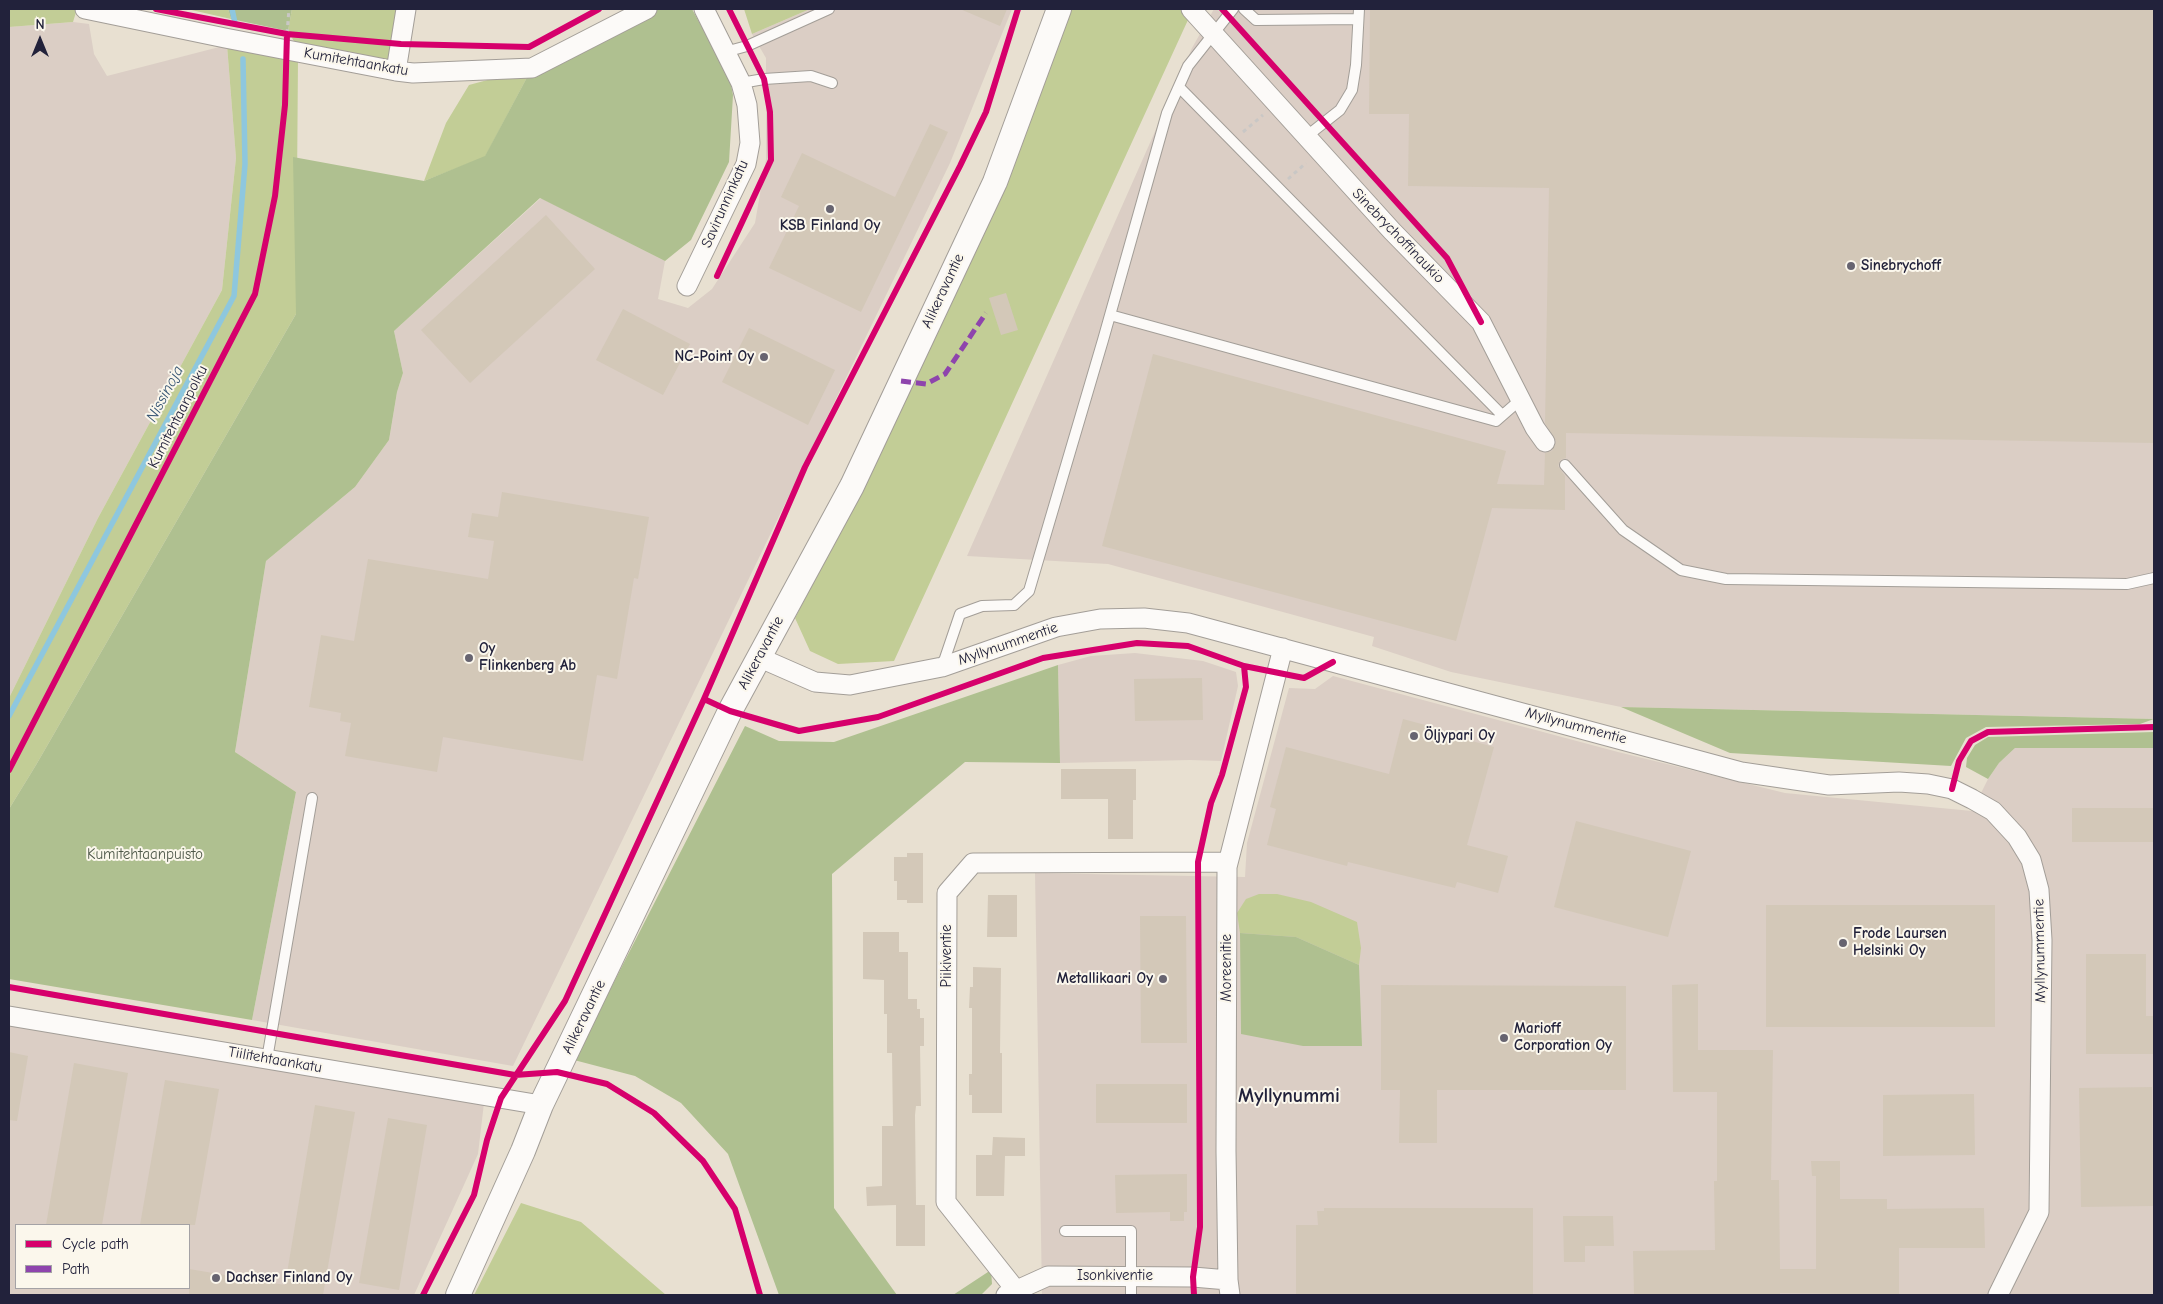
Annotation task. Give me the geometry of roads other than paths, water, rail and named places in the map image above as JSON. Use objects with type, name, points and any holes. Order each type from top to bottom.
[{"type":"street","name":"Kumitehtaankatu","points":[[85,9],[291,40],[396,71],[413,72],[532,68],[647,9]]},
{"type":"street","points":[[396,71],[406,9]]},
{"type":"street","name":"Savirunninkatu","points":[[687,286],[746,164],[750,143],[747,105],[741,83],[704,9]]},
{"type":"street","name":"Alikeravantie","points":[[458,1295],[523,1151],[540,1105],[730,711],[852,486],[995,182],[1059,9]]},
{"type":"street","name":"Sinebrychoffinaukio","points":[[1191,9],[1392,230],[1481,322],[1520,400],[1545,442]]},
{"type":"street","name":"Myllynummentie","points":[[758,657],[815,682],[850,685],[942,667],[1056,627],[1100,619],[1144,618],[1188,623],[1741,772],[1829,785],[1899,782],[1928,784],[1952,789],[1993,811],[2017,837],[2031,860],[2039,890],[2042,940],[2039,1212],[1998,1295]]},
{"type":"street","name":"Moreenitie","points":[[1229,1288],[1226,1151],[1228,862],[1283,648]]},
{"type":"street","name":"Piikiventie","points":[[1011,1292],[946,1202],[947,892],[973,863],[1228,862]]},
{"type":"street","name":"Tiilitehtaankatu","points":[[9,1016],[540,1105]]},
{"type":"street","name":"Isonkiventie","points":[[1011,1292],[1048,1276],[1193,1277],[1229,1288]]},
{"type":"lane","points":[[725,52],[755,42],[829,9]]},
{"type":"lane","points":[[942,667],[960,614],[982,606],[1014,604],[1028,591],[1110,315],[1167,113],[1188,66],[1233,9]]},
{"type":"lane","points":[[1244,9],[1256,20],[1359,14],[1356,66],[1352,90],[1340,110],[1307,136]]},
{"type":"lane","points":[[741,83],[764,79],[811,76],[832,82]]},
{"type":"lane","points":[[1179,87],[1502,415]]},
{"type":"lane","points":[[1110,315],[1496,421],[1520,400]]},
{"type":"lane","points":[[1566,464],[1622,530],[1681,570],[1726,579],[2127,584],[2154,578]]},
{"type":"lane","points":[[267,1059],[312,798]]},
{"type":"lane","points":[[1065,1231],[1131,1231],[1131,1295]]},
{"type":"waterway","name":"Nissinoja","points":[[232,9],[235,23]]},
{"type":"waterway","name":"Nissinoja","points":[[9,716],[234,296],[245,164],[243,59]]},
{"type":"place","name":"KSB Finland Oy","points":[[830,209]]},
{"type":"place","name":"Sinebrychoff","points":[[1851,266]]},
{"type":"place","name":"NC-Point Oy","points":[[764,357]]},
{"type":"place","name":"Oy Flinkenberg Ab","points":[[469,658]]},
{"type":"place","name":"Öljypari Oy","points":[[1414,736]]},
{"type":"place","name":"Frode Laursen Helsinki Oy","points":[[1843,943]]},
{"type":"place","name":"Metallikaari Oy","points":[[1163,979]]},
{"type":"place","name":"Marioff Corporation Oy","points":[[1504,1038]]},
{"type":"place","name":"Dachser Finland Oy","points":[[216,1278]]},
{"type":"district","name":"Myllynummi","points":[[1289,1096]]},
{"type":"park label","name":"Kumitehtaanpuisto","points":[[145,855]]}]
